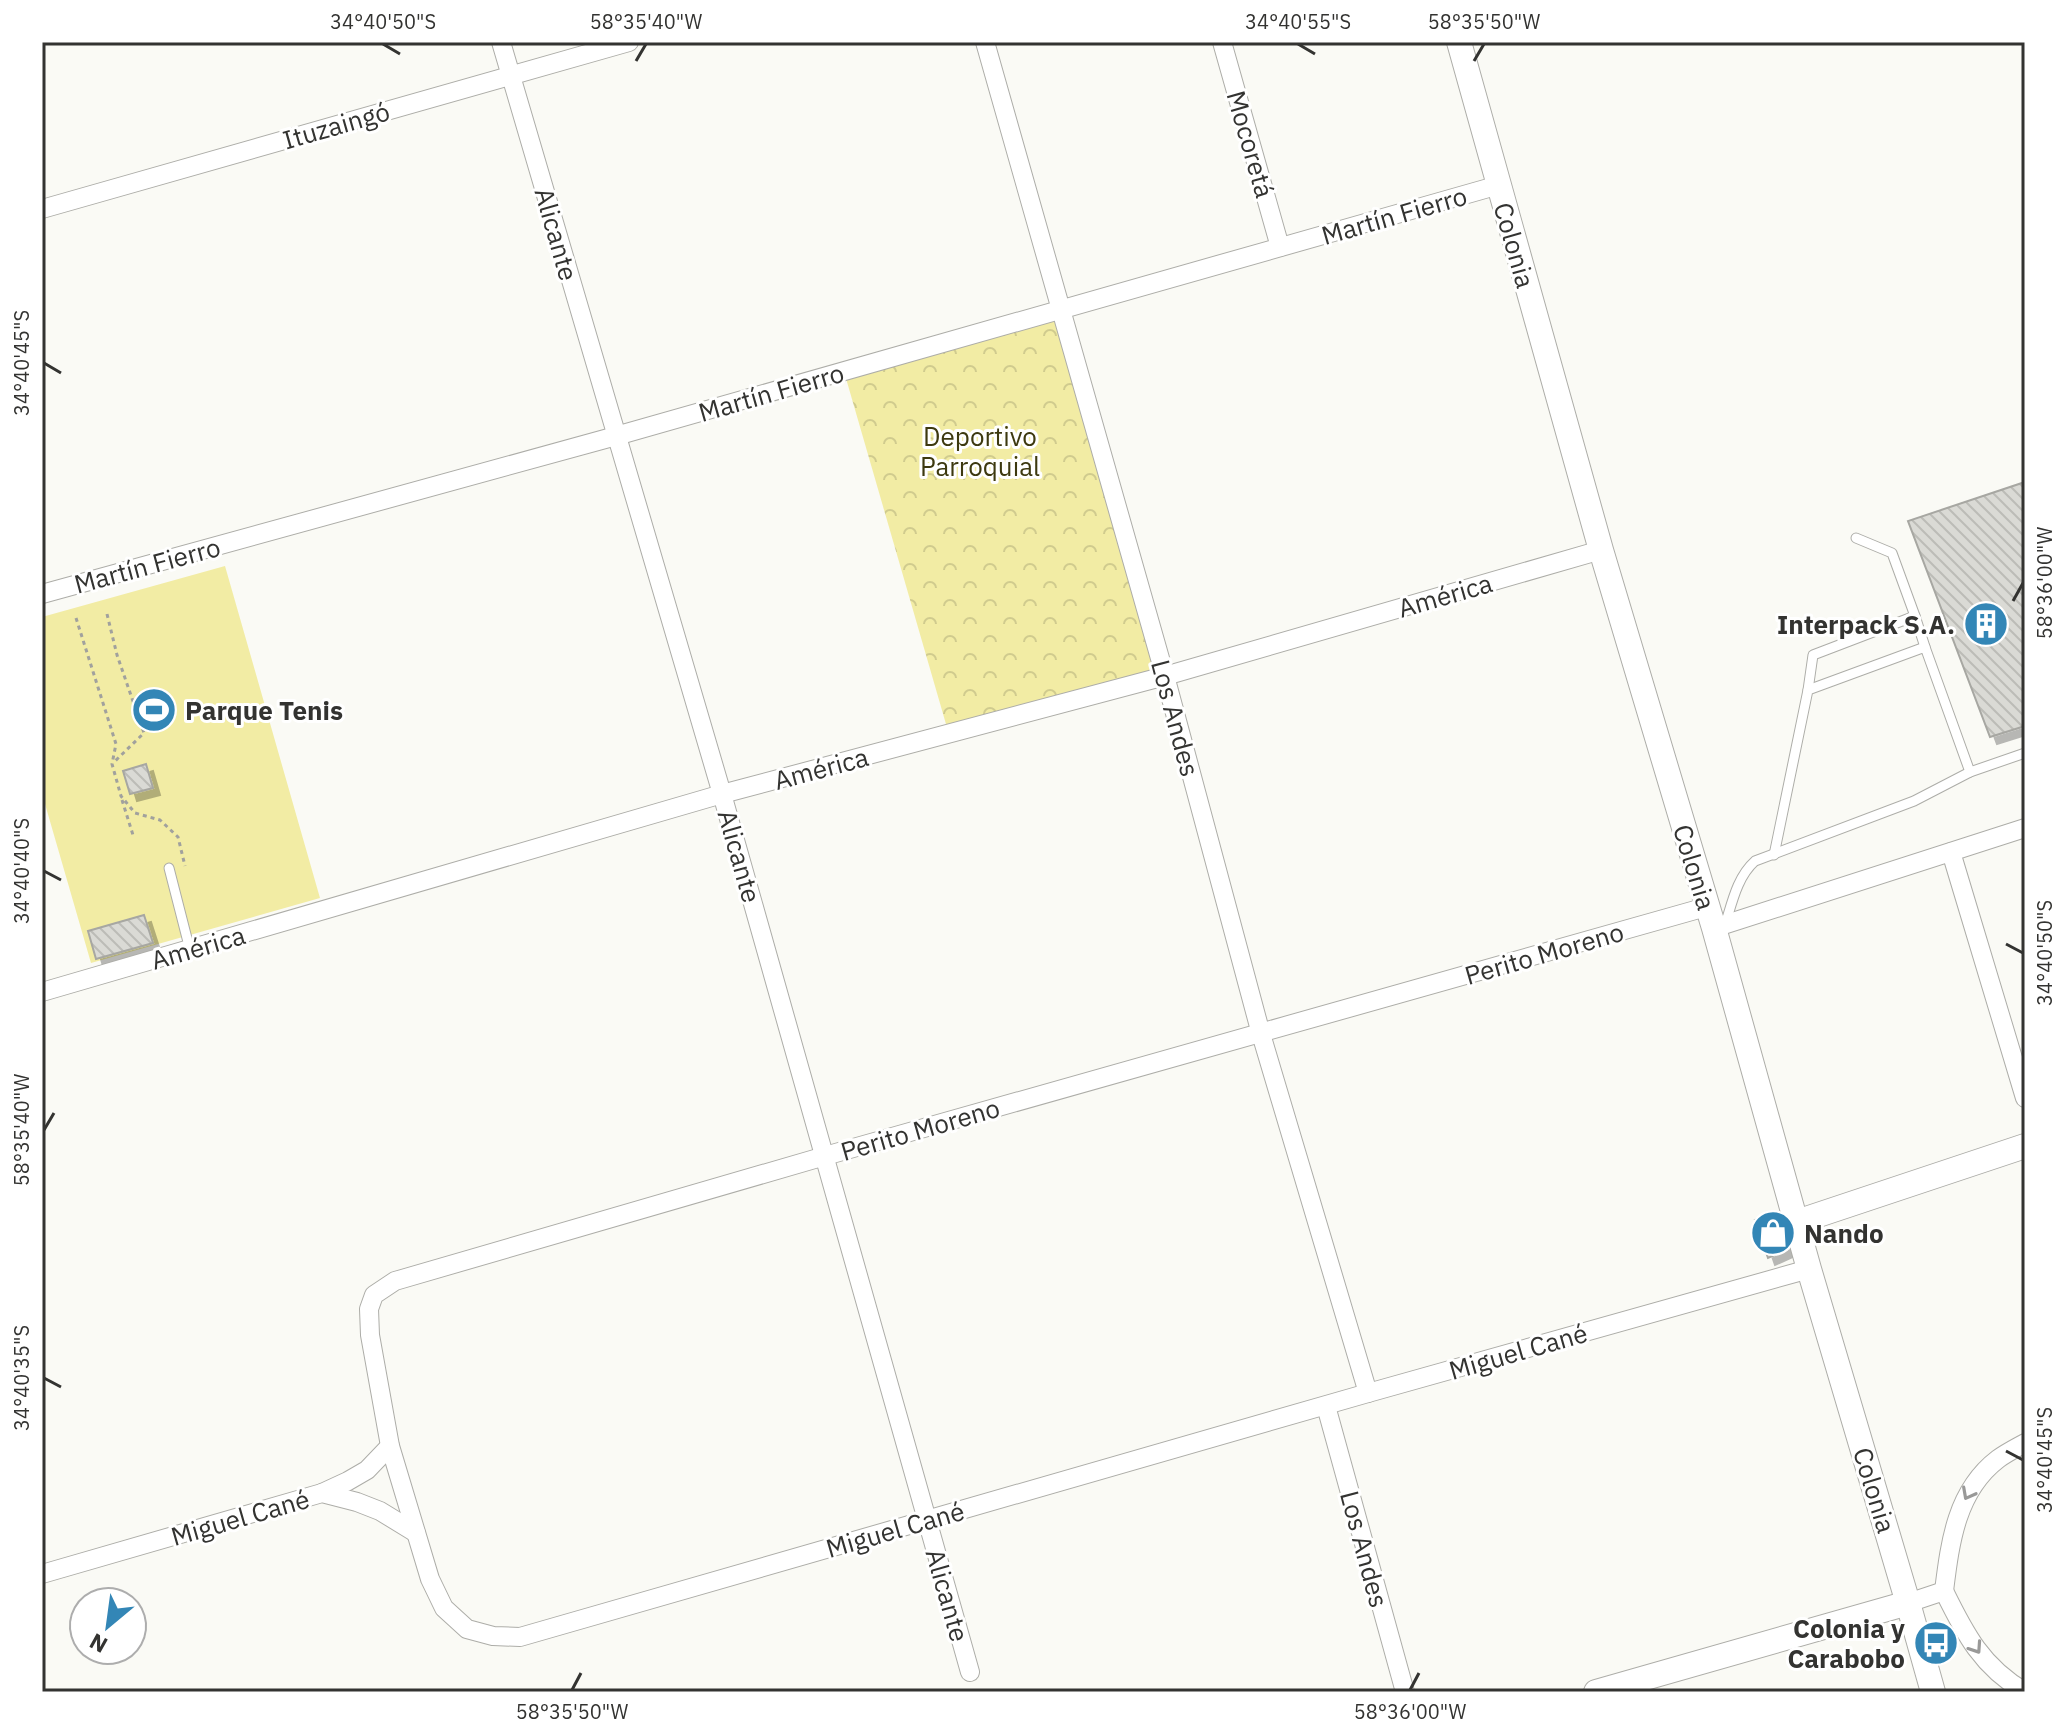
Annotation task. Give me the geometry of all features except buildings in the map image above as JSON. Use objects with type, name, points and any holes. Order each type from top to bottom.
[{"type":"street","name":"Alicante","points":[[501,42],[722,794],[970,1672]]},
{"type":"street","name":"Ituzaingó","points":[[42,209],[629,42]]},
{"type":"street","name":"Los Andes","points":[[985,42],[1165,676],[1261,1034],[1368,1393]]},
{"type":"street","name":"Mocoretá","points":[[1222,42],[1280,247]]},
{"type":"street","name":"Colonia","points":[[1459,42],[1601,550],[1715,920],[1809,1269],[1933,1692]]},
{"type":"street","name":"Martín Fierro","points":[[42,594],[616,436],[1499,185]]},
{"type":"street","name":"América","points":[[42,992],[722,794],[1165,676],[1601,550]]},
{"type":"street","name":"Perito Moreno","points":[[416,1533],[390,1446],[370,1335],[369,1309],[374,1295],[395,1281],[1261,1034],[1715,920],[2025,828]]},
{"type":"street","points":[[1951,852],[2025,1098]]},
{"type":"street","points":[[1797,1222],[2025,1146]]},
{"type":"street","name":"Miguel Cané","points":[[42,1574],[322,1493],[380,1511],[416,1533],[430,1579],[444,1608],[467,1629],[493,1636],[520,1637],[1809,1269]]},
{"type":"street","name":"Los Andes","points":[[1326,1406],[1405,1692]]},
{"type":"street","points":[[2025,1443],[1996,1460],[1975,1481],[1958,1513],[1949,1547],[1944,1591],[1959,1623],[1982,1658],[2011,1684],[2025,1692]]},
{"type":"street","points":[[322,1493],[367,1470],[390,1446]]},
{"type":"street","points":[[1596,1692],[1944,1591]]},
{"type":"lane","points":[[1856,538],[1892,553],[1970,772]]},
{"type":"lane","points":[[1774,855],[1813,655],[1915,616]]},
{"type":"lane","points":[[1808,690],[1925,647]]},
{"type":"lane","points":[[1715,920],[1748,867],[1755,861],[1914,801],[1970,772],[2025,753]]},
{"type":"lane","points":[[169,868],[190,950]]},
{"type":"path","points":[[107,614],[117,655],[144,733],[112,764]]},
{"type":"path","points":[[76,618],[116,744],[112,764],[133,835]]},
{"type":"path","points":[[121,796],[135,813],[160,820],[178,837],[187,874]]},
{"type":"green space","name":"Deportivo Parroquial","points":[[1054,316],[1157,674],[948,731],[845,375]]},
{"type":"green space","name":"Parque Tenis","points":[[225,566],[320,898],[91,963],[45,804],[42,804],[42,617]]},
{"type":"place","name":"Interpack S.A.","points":[[1986,624]]},
{"type":"place","name":"Parque Tenis","points":[[154,710]]},
{"type":"place","name":"Nando","points":[[1773,1233]]},
{"type":"place","name":"Colonia y Carabobo","points":[[1936,1643]]}]
